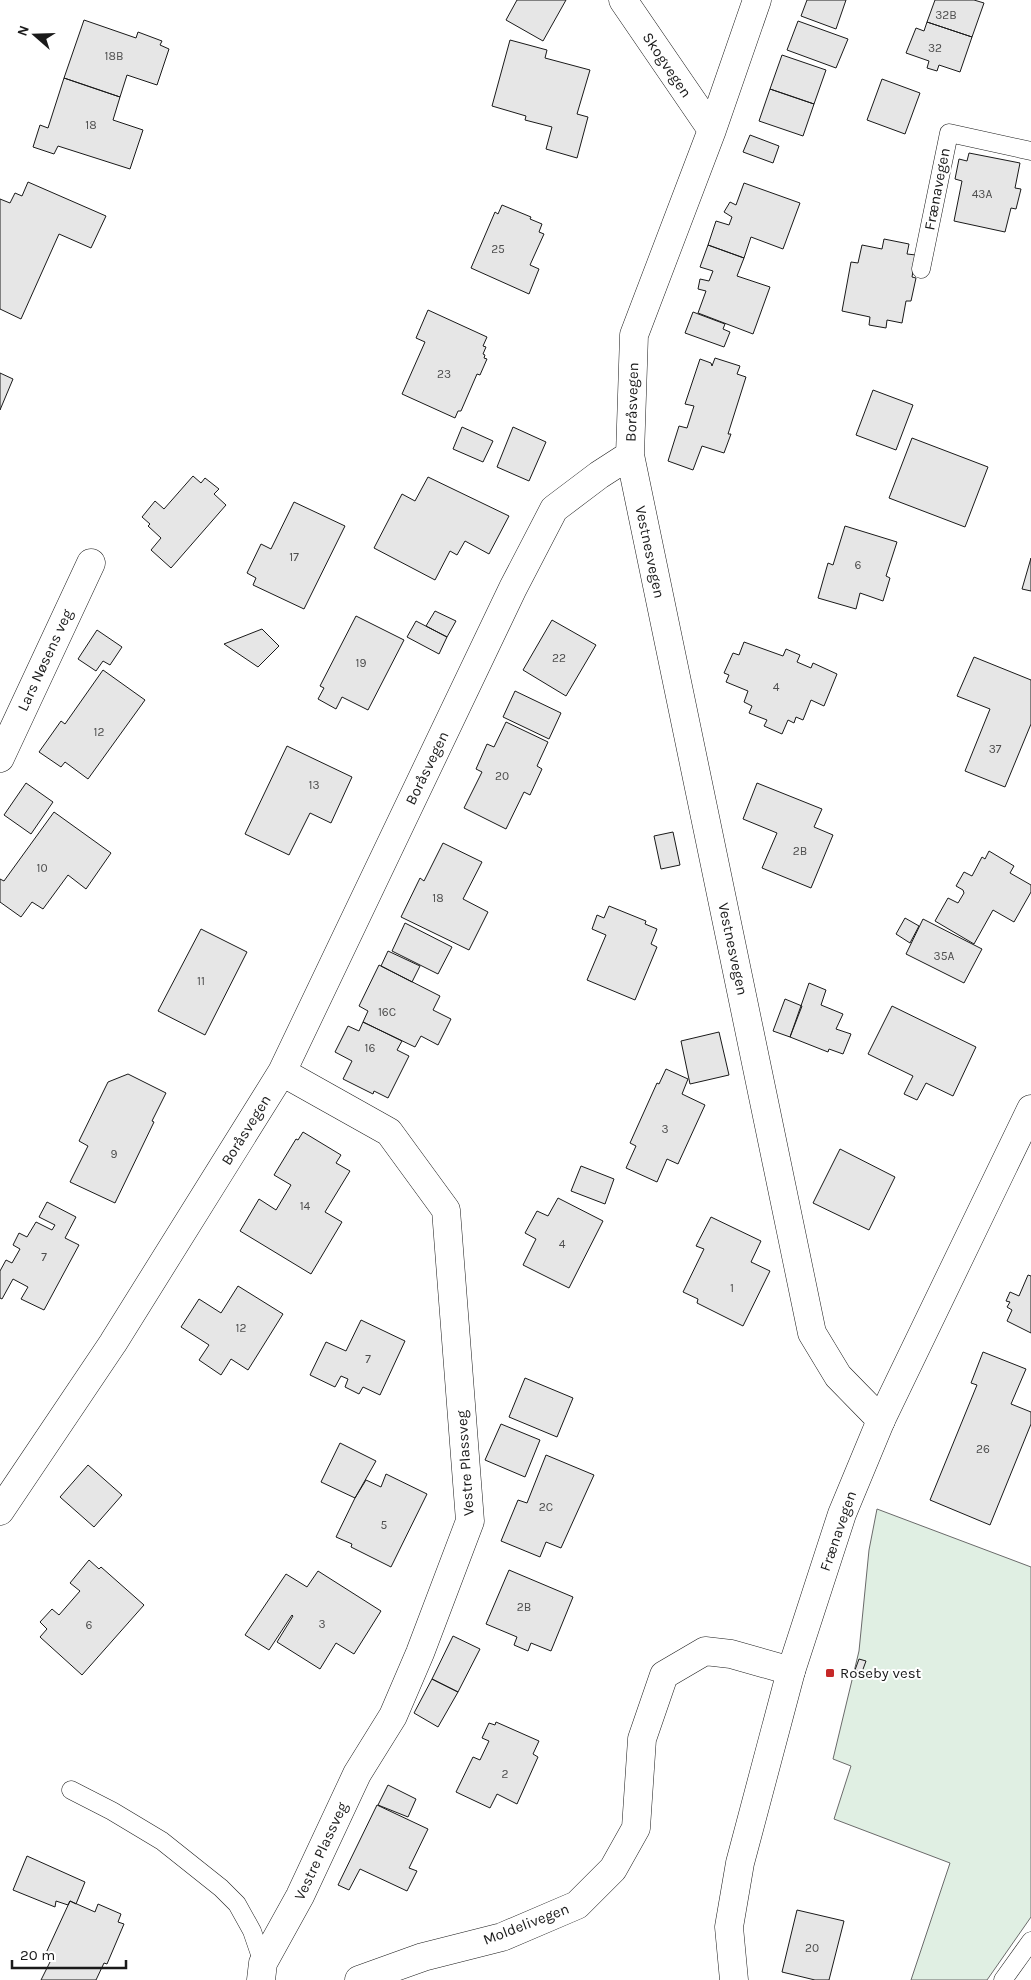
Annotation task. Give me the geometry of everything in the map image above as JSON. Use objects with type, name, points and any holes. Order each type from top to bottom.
[{"type":"street","name":"Skogvegen","points":[[623,0],[712,130]]},
{"type":"street","name":"Boråsvegen","points":[[0,1511],[113,1343],[282,1072],[513,588],[554,509],[599,475],[630,455],[634,335],[712,130],[757,0]]},
{"type":"street","name":"Vestnesvegen","points":[[630,455],[812,1333],[838,1376],[881,1420]]},
{"type":"street","name":"Lars Nøsens veg","points":[[0,758],[91,563]]},
{"type":"street","name":"Vestre Plassveg","points":[[262,1972],[357,1774],[393,1716],[420,1653],[470,1521],[446,1210],[389,1132],[282,1072]]},
{"type":"street","name":"Frænavegen","points":[[734,1980],[729,1927],[740,1863],[791,1671],[842,1514],[881,1420],[1031,1109]]},
{"type":"street","name":"Moldelivegen","points":[[359,1980],[423,1957],[502,1937],[577,1905],[613,1869],[636,1828],[642,1739],[664,1676],[705,1651],[731,1654],[791,1671]]},
{"type":"lane","name":"Frænavegen","points":[[921,269],[949,133],[1031,151]]},
{"type":"lane","points":[[71,1790],[112,1811],[162,1841],[221,1888],[237,1904],[252,1931],[262,1972]]},
{"type":"lane","points":[[1003,1980],[1031,1940]]},
{"type":"green space","points":[[877,1509],[1031,1567],[1031,1917],[987,1980],[911,1980],[950,1863],[834,1819],[851,1766],[833,1759],[859,1651],[869,1550]]},
{"type":"building","points":[[517,0],[566,0],[543,41],[506,20]]},
{"type":"building","points":[[807,0],[846,0],[836,29],[801,16]]},
{"type":"building","points":[[935,0],[974,0],[984,3],[972,37],[927,22]]},
{"type":"building","points":[[84,20],[136,38],[138,32],[162,41],[160,45],[169,49],[157,85],[127,75],[120,97],[64,78]]},
{"type":"building","points":[[798,21],[848,39],[836,68],[787,50]]},
{"type":"building","points":[[927,22],[972,37],[960,72],[939,65],[937,71],[927,68],[929,61],[906,53],[916,28],[924,31]]},
{"type":"building","points":[[510,40],[547,50],[545,58],[590,70],[577,114],[588,117],[577,158],[546,149],[552,127],[525,120],[526,116],[492,106]]},
{"type":"building","points":[[782,55],[826,70],[814,104],[770,89]]},
{"type":"building","points":[[64,78],[120,97],[113,120],[143,130],[130,169],[58,146],[54,154],[33,147],[40,125],[48,128]]},
{"type":"building","points":[[882,79],[920,93],[905,134],[867,120]]},
{"type":"building","points":[[770,89],[814,104],[803,136],[759,121]]},
{"type":"building","points":[[750,135],[779,146],[773,163],[743,152]]},
{"type":"building","points":[[969,153],[1020,163],[1015,188],[1021,189],[1016,209],[1011,208],[1005,232],[954,221],[962,181],[955,179],[959,159],[967,161]]},
{"type":"building","points":[[28,182],[106,216],[91,248],[59,234],[21,319],[0,309],[0,199],[10,203],[15,193],[22,196]]},
{"type":"building","points":[[744,183],[800,203],[783,249],[751,237],[744,258],[708,245],[716,221],[729,225],[732,217],[724,212],[730,202],[736,205]]},
{"type":"building","points":[[502,205],[531,217],[530,219],[542,224],[539,232],[544,234],[530,265],[539,269],[529,294],[471,268],[495,212],[498,214]]},
{"type":"building","points":[[884,239],[909,244],[907,254],[916,255],[912,277],[916,278],[911,301],[906,301],[902,323],[887,320],[886,328],[869,325],[870,317],[842,311],[851,262],[858,263],[862,245],[882,249]]},
{"type":"building","points":[[708,245],[744,258],[737,276],[770,287],[753,334],[698,313],[706,291],[698,289],[700,279],[709,281],[713,271],[700,267]]},
{"type":"building","points":[[428,310],[487,337],[483,346],[486,347],[483,354],[485,355],[484,358],[487,359],[480,375],[477,374],[461,411],[458,411],[455,418],[402,394],[425,342],[416,338]]},
{"type":"building","points":[[693,312],[725,324],[723,329],[730,332],[724,347],[685,333]]},
{"type":"building","points":[[715,358],[740,366],[737,374],[746,377],[724,453],[702,446],[693,470],[668,461],[679,426],[687,428],[694,406],[685,404],[700,359],[711,363],[712,366]]},
{"type":"building","points":[[0,373],[13,379],[0,410]]},
{"type":"building","points":[[873,390],[913,405],[896,450],[856,435]]},
{"type":"building","points":[[462,427],[493,441],[483,462],[453,449]]},
{"type":"building","points":[[513,427],[546,442],[529,481],[497,467]]},
{"type":"building","points":[[912,438],[988,467],[965,527],[889,498]]},
{"type":"building","points":[[193,476],[201,483],[205,478],[219,489],[214,494],[226,505],[171,568],[151,550],[161,538],[148,526],[150,524],[142,517],[155,501],[164,509]]},
{"type":"building","points":[[428,477],[509,516],[489,554],[465,541],[457,555],[450,551],[435,580],[374,548],[402,494],[415,501]]},
{"type":"building","points":[[294,502],[345,526],[304,609],[253,585],[256,578],[247,573],[261,544],[271,549]]},
{"type":"building","points":[[845,526],[897,542],[886,576],[890,578],[883,601],[860,593],[856,609],[818,598],[828,563],[833,565]]},
{"type":"building","points":[[1031,558],[1031,591],[1022,589]]},
{"type":"building","points":[[435,611],[456,621],[447,637],[426,626]]},
{"type":"building","points":[[356,616],[404,640],[368,710],[342,697],[336,709],[318,699],[324,688],[320,686]]},
{"type":"building","points":[[552,620],[596,645],[566,696],[523,670]]},
{"type":"building","points":[[416,621],[447,637],[439,654],[407,637]]},
{"type":"building","points":[[262,629],[279,646],[258,667],[224,644]]},
{"type":"building","points":[[97,630],[122,647],[110,665],[103,661],[96,671],[78,659]]},
{"type":"building","points":[[744,642],[783,656],[786,649],[800,655],[797,662],[811,668],[813,663],[837,674],[824,706],[811,700],[803,720],[796,717],[794,723],[788,720],[782,734],[764,726],[767,720],[749,713],[752,706],[744,702],[748,691],[726,682],[729,675],[724,673],[733,653],[739,655]]},
{"type":"building","points":[[974,657],[1031,680],[1031,724],[1005,787],[965,771],[990,709],[957,696]]},
{"type":"building","points":[[103,670],[145,700],[88,779],[65,762],[61,767],[39,752],[61,721],[65,724]]},
{"type":"building","points":[[515,691],[561,713],[549,739],[503,717]]},
{"type":"building","points":[[506,722],[548,742],[537,766],[542,769],[530,795],[524,792],[506,829],[464,808],[482,772],[476,769],[487,744],[494,747]]},
{"type":"building","points":[[287,746],[352,777],[331,823],[310,813],[289,855],[245,834]]},
{"type":"building","points":[[26,783],[53,802],[31,834],[4,815]]},
{"type":"building","points":[[757,783],[822,809],[814,827],[833,835],[811,888],[762,868],[777,833],[743,819]]},
{"type":"building","points":[[54,812],[111,853],[86,889],[68,875],[43,909],[32,902],[21,917],[0,902],[0,879],[4,881]]},
{"type":"building","points":[[673,832],[680,865],[661,869],[654,836]]},
{"type":"building","points":[[443,843],[482,862],[463,899],[488,912],[469,950],[401,917],[420,878],[424,881]]},
{"type":"building","points":[[989,851],[1014,866],[1010,873],[1031,885],[1031,892],[1014,922],[993,910],[974,944],[935,921],[948,898],[958,903],[964,893],[963,890],[956,886],[964,872],[972,876],[982,857],[985,859]]},
{"type":"building","points":[[609,906],[646,921],[645,924],[657,929],[651,944],[657,947],[635,1000],[587,980],[606,935],[592,929],[597,915],[604,918]]},
{"type":"building","points":[[905,918],[919,926],[910,943],[896,934]]},
{"type":"building","points":[[923,919],[982,949],[964,983],[906,954]]},
{"type":"building","points":[[405,923],[452,947],[438,974],[392,951]]},
{"type":"building","points":[[201,929],[247,952],[205,1035],[158,1011]]},
{"type":"building","points":[[388,951],[420,966],[412,982],[381,966]]},
{"type":"building","points":[[379,965],[440,996],[433,1010],[451,1019],[438,1045],[421,1036],[415,1047],[363,1022],[368,1011],[359,1006]]},
{"type":"building","points":[[809,983],[826,990],[821,1005],[843,1014],[836,1029],[851,1034],[843,1054],[829,1049],[828,1052],[790,1037]]},
{"type":"building","points":[[785,999],[802,1006],[790,1037],[773,1031]]},
{"type":"building","points":[[892,1006],[976,1047],[953,1096],[926,1083],[917,1100],[904,1094],[913,1076],[868,1054]]},
{"type":"building","points":[[363,1022],[402,1041],[397,1050],[409,1056],[388,1098],[374,1091],[373,1094],[343,1079],[352,1061],[335,1052],[348,1026],[359,1031]]},
{"type":"building","points":[[719,1032],[729,1075],[690,1084],[681,1041]]},
{"type":"building","points":[[666,1069],[688,1079],[682,1094],[705,1105],[678,1164],[667,1159],[657,1182],[626,1168],[636,1146],[630,1143],[657,1083],[659,1084]]},
{"type":"building","points":[[128,1074],[166,1093],[115,1203],[70,1182],[88,1146],[79,1141],[108,1082]]},
{"type":"building","points":[[303,1132],[341,1155],[336,1163],[350,1171],[325,1212],[342,1222],[311,1274],[240,1231],[259,1199],[276,1210],[291,1185],[274,1175],[296,1139],[298,1140]]},
{"type":"building","points":[[840,1149],[895,1177],[869,1230],[813,1203]]},
{"type":"building","points":[[581,1166],[614,1179],[605,1204],[571,1191]]},
{"type":"building","points":[[558,1198],[603,1221],[569,1288],[523,1265],[536,1239],[525,1233],[537,1211],[548,1216]]},
{"type":"building","points":[[47,1202],[76,1217],[65,1238],[79,1245],[44,1310],[21,1299],[28,1287],[13,1279],[2,1299],[0,1298],[0,1271],[6,1260],[12,1263],[20,1249],[13,1245],[19,1233],[27,1237],[36,1222],[52,1230],[55,1225],[39,1217]]},
{"type":"building","points":[[711,1217],[761,1241],[751,1262],[770,1271],[743,1326],[697,1303],[698,1299],[683,1292],[704,1249],[696,1246]]},
{"type":"building","points":[[1028,1275],[1031,1276],[1031,1333],[1007,1321],[1012,1310],[1007,1307],[1010,1302],[1006,1301],[1010,1292],[1019,1296]]},
{"type":"building","points":[[238,1286],[283,1314],[248,1370],[231,1359],[221,1375],[199,1360],[209,1345],[181,1327],[199,1299],[221,1313]]},
{"type":"building","points":[[361,1320],[405,1341],[380,1395],[363,1387],[359,1394],[345,1387],[348,1379],[341,1376],[335,1387],[310,1375],[326,1342],[346,1351]]},
{"type":"building","points":[[983,1352],[1026,1369],[1011,1404],[1031,1412],[1031,1424],[990,1525],[930,1500],[977,1385],[971,1383]]},
{"type":"building","points":[[525,1378],[573,1398],[557,1437],[509,1417]]},
{"type":"building","points":[[501,1424],[540,1440],[525,1477],[485,1460]]},
{"type":"building","points":[[340,1443],[376,1461],[355,1498],[321,1482]]},
{"type":"building","points":[[546,1455],[594,1475],[561,1548],[546,1542],[540,1557],[501,1541],[518,1500],[527,1503]]},
{"type":"building","points":[[88,1465],[122,1495],[94,1527],[60,1497]]},
{"type":"building","points":[[386,1474],[427,1494],[391,1567],[351,1547],[352,1544],[336,1537],[366,1480],[381,1487]]},
{"type":"building","points":[[89,1560],[99,1569],[101,1567],[144,1605],[82,1675],[40,1637],[47,1629],[40,1622],[52,1609],[59,1615],[80,1591],[70,1583]]},
{"type":"building","points":[[509,1570],[573,1597],[551,1651],[531,1643],[528,1651],[514,1645],[517,1637],[486,1624]]},
{"type":"building","points":[[318,1571],[381,1611],[354,1654],[336,1643],[320,1669],[277,1642],[292,1615],[269,1650],[245,1635],[286,1574],[307,1587]]},
{"type":"building","points":[[453,1636],[480,1649],[458,1692],[432,1679]]},
{"type":"building","points":[[859,1659],[866,1661],[862,1672],[855,1670]]},
{"type":"building","points":[[432,1679],[458,1692],[438,1727],[414,1713]]},
{"type":"building","points":[[496,1722],[539,1741],[533,1754],[538,1757],[517,1804],[497,1794],[490,1808],[456,1792],[473,1757],[480,1760],[489,1741],[482,1738],[489,1723],[495,1725]]},
{"type":"building","points":[[388,1785],[416,1799],[408,1817],[378,1805]]},
{"type":"building","points":[[377,1805],[428,1829],[409,1868],[417,1871],[407,1891],[360,1869],[349,1890],[338,1885]]},
{"type":"building","points":[[27,1856],[85,1882],[76,1904],[70,1901],[68,1905],[56,1901],[55,1907],[13,1890]]},
{"type":"building","points":[[70,1901],[95,1912],[98,1904],[121,1914],[118,1922],[124,1924],[107,1964],[104,1963],[96,1980],[41,1980],[53,1956],[46,1953]]},
{"type":"building","points":[[797,1910],[844,1921],[829,1980],[815,1980],[782,1972]]},
{"type":"place","name":"Roseby vest","points":[[830,1673]]}]
